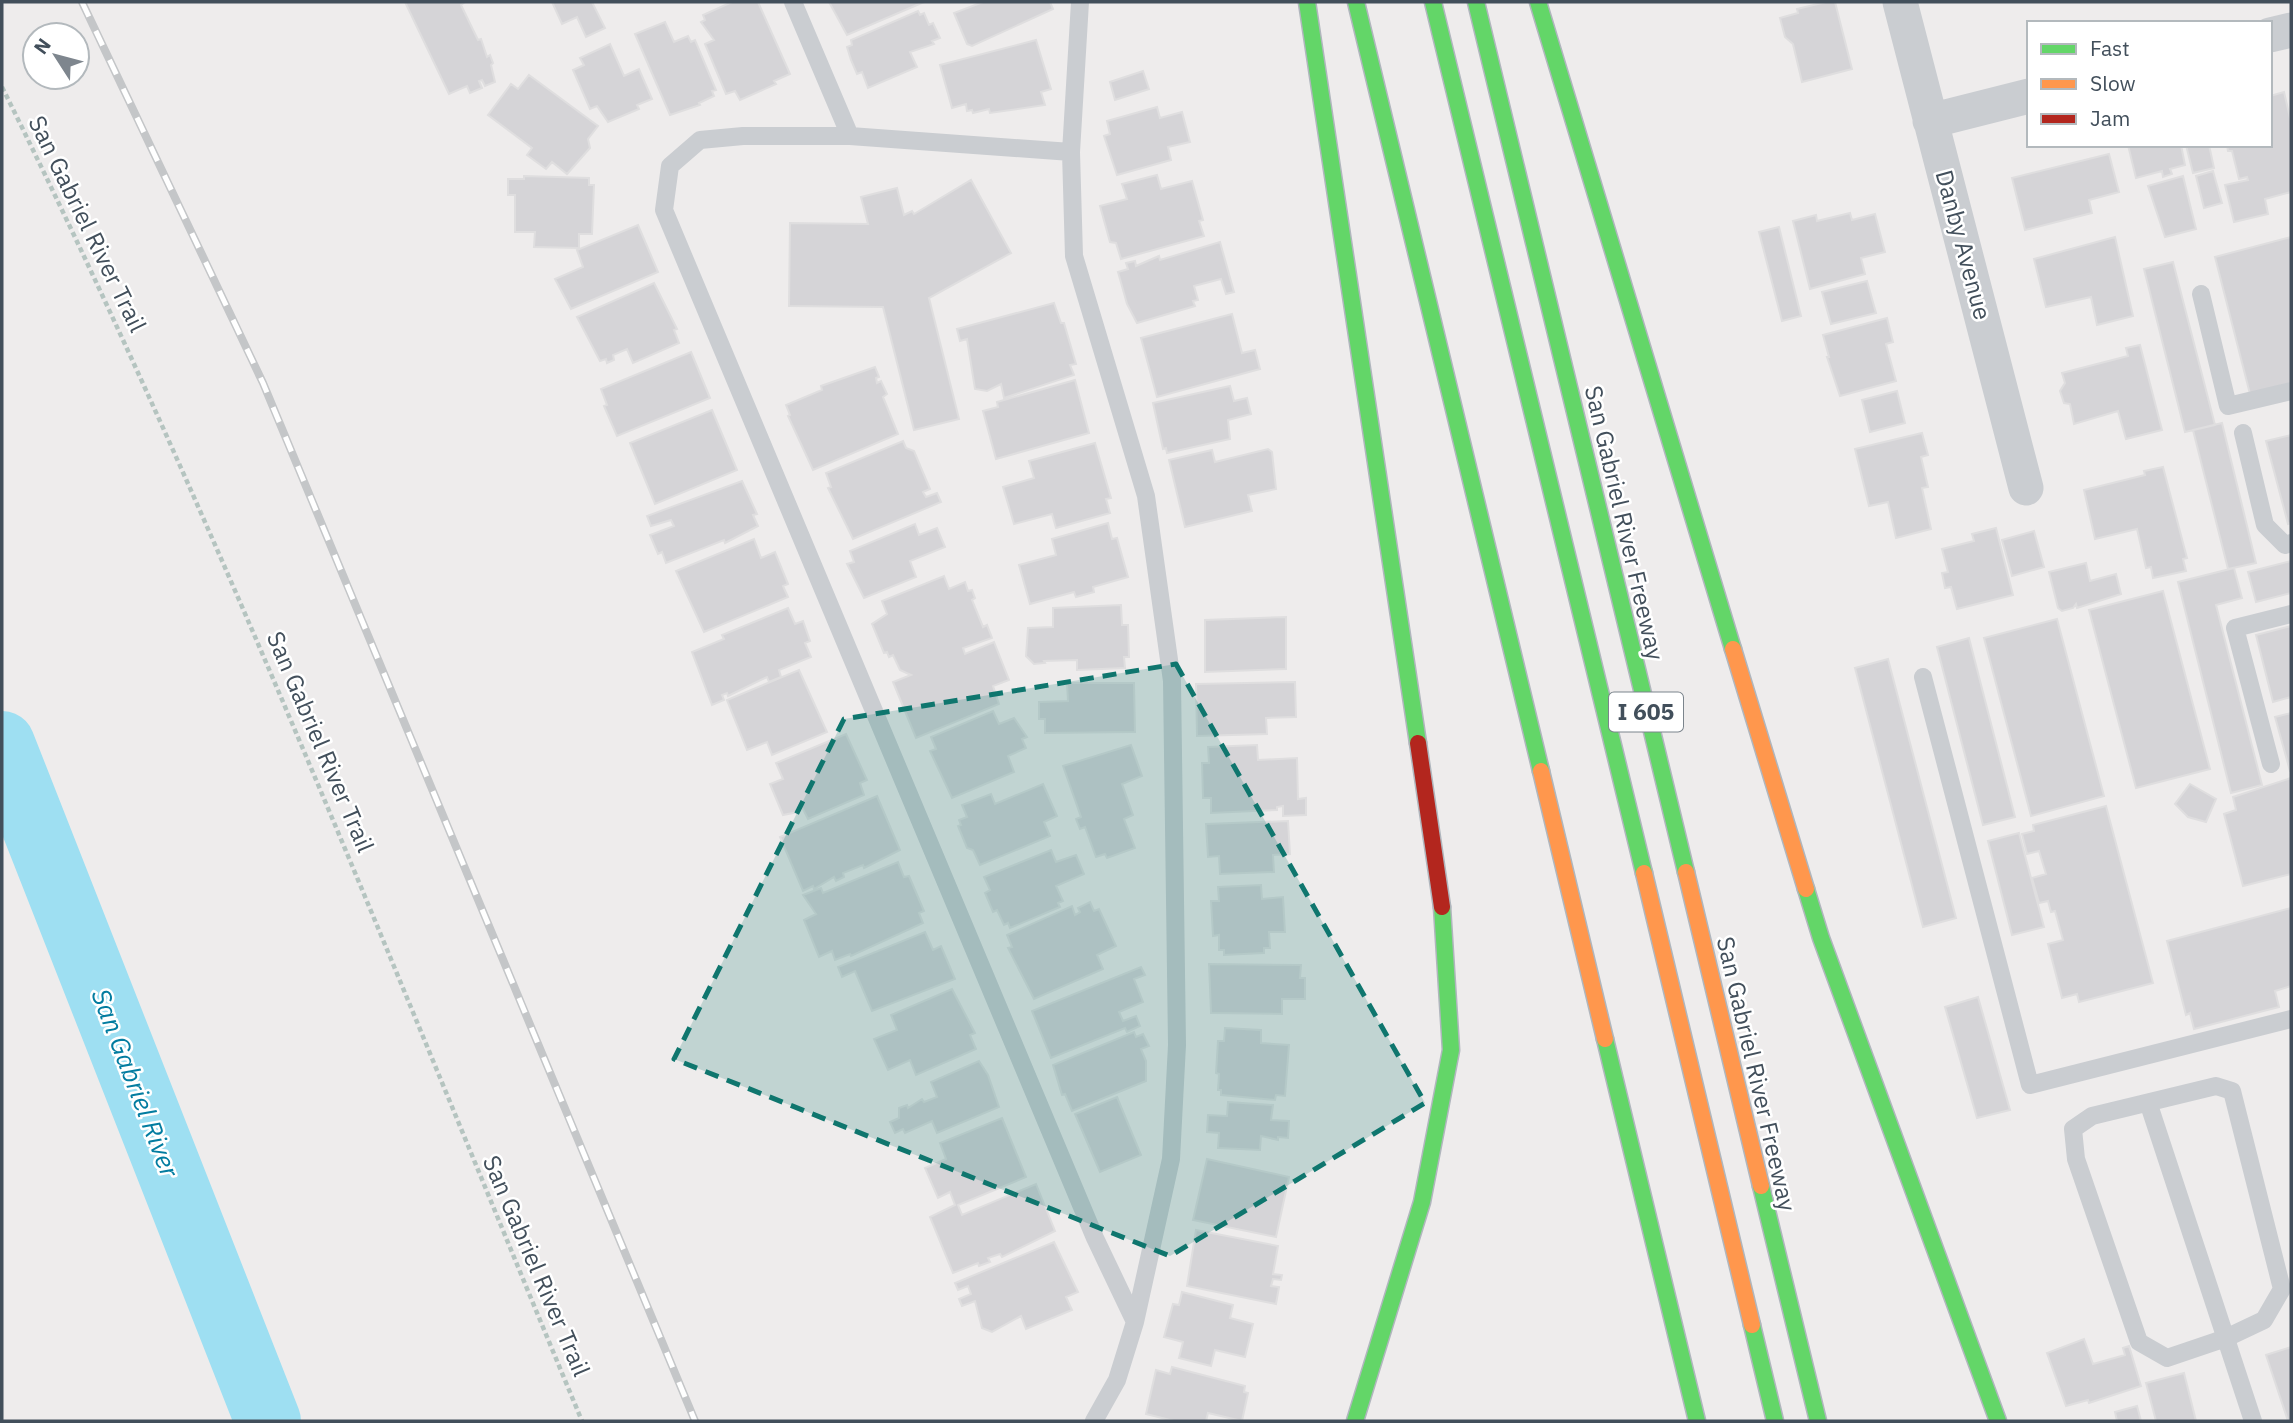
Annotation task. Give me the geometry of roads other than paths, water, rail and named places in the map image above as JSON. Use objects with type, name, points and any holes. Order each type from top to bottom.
[{"type":"highway","points":[[1307,2],[1442,904],[1451,1050],[1422,1202],[1355,1421]]},
{"type":"highway","points":[[1356,2],[1698,1421]]},
{"type":"highway","points":[[1433,2],[1590,640],[1656,929],[1775,1421]]},
{"type":"highway","name":"San Gabriel River Freeway","points":[[1476,2],[1818,1421]]},
{"type":"highway","points":[[1538,2],[1619,280],[1821,937],[1998,1421]]},
{"type":"street","name":"Danby Avenue","points":[[1900,2],[2026,488]]},
{"type":"street","points":[[2272,35],[2291,30]]},
{"type":"street","points":[[1930,121],[2027,97]]},
{"type":"lane","points":[[793,2],[850,136]]},
{"type":"lane","points":[[1080,2],[1071,152],[1074,256],[1146,496],[1172,681],[1177,1045],[1171,1159],[1135,1322],[1117,1380],[1094,1421]]},
{"type":"lane","points":[[1071,152],[850,136],[743,136],[700,140],[670,166],[664,210],[1095,1238],[1135,1322]]},
{"type":"lane","points":[[2201,294],[2228,406],[2291,391]]},
{"type":"lane","points":[[2243,433],[2265,525],[2285,545],[2291,543]]},
{"type":"lane","points":[[2271,764],[2235,628],[2291,614]]},
{"type":"lane","points":[[1923,677],[2030,1085],[2291,1019]]},
{"type":"lane","points":[[2216,1086],[2232,1091],[2282,1289],[2264,1320],[2225,1338],[2167,1358],[2139,1342],[2076,1159],[2073,1129],[2092,1116],[2149,1105],[2216,1086]]},
{"type":"lane","points":[[2149,1105],[2253,1421]]},
{"type":"waterway","name":"San Gabriel River","points":[[2,744],[268,1421]]},
{"type":"railway","points":[[82,2],[263,383],[695,1421]]}]
